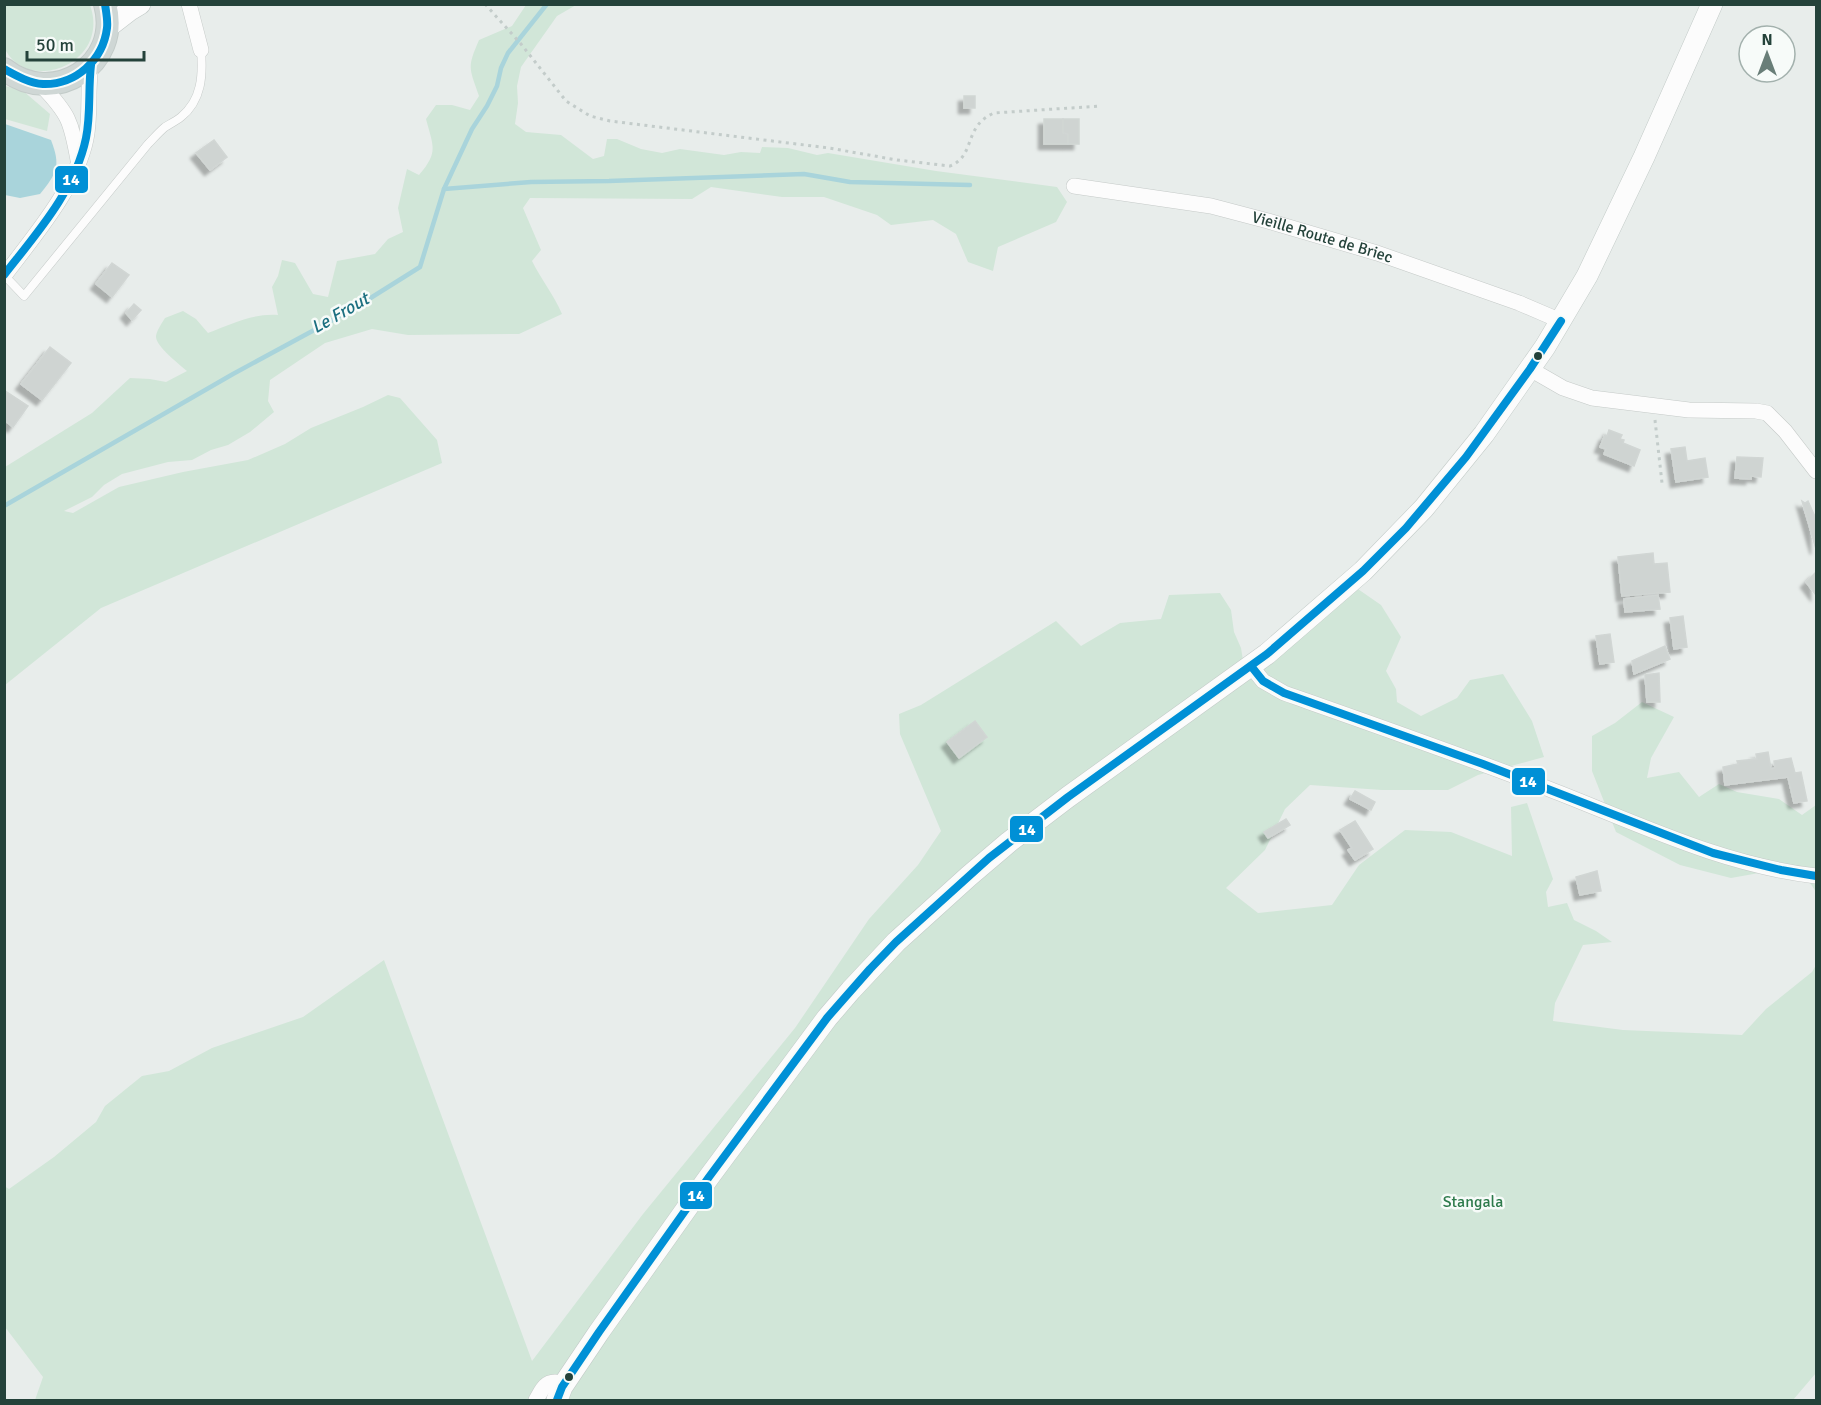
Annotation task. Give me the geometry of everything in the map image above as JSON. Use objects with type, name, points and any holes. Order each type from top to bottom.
[{"type":"main road","points":[[4,69],[26,82],[41,85],[59,83],[76,77],[91,66],[103,47],[107,16]]},
{"type":"street","points":[[107,16],[129,10],[140,4]]},
{"type":"street","points":[[189,4],[201,50]]},
{"type":"street","points":[[559,1394],[653,1254],[797,1058],[851,990],[889,949],[1009,842],[1291,635],[1363,572],[1424,508],[1478,442],[1530,369],[1587,276],[1607,238],[1693,51],[1712,4]]},
{"type":"street","points":[[5,276],[52,210],[78,163],[87,130],[91,66]]},
{"type":"street","points":[[41,85],[55,99],[69,119],[78,163]]},
{"type":"street","name":"Vieille Route de Briec","points":[[1074,186],[1211,206],[1268,221],[1377,253],[1519,303],[1561,321]]},
{"type":"street","points":[[1530,369],[1563,387],[1592,398],[1689,410],[1767,413],[1785,430],[1816,471]]},
{"type":"street","points":[[1251,666],[1263,681],[1284,693],[1534,783],[1679,842],[1746,862],[1816,876]]},
{"type":"street","points":[[536,1401],[545,1385],[551,1382],[555,1382],[559,1394]]},
{"type":"lane","points":[[5,276],[24,296],[148,144],[164,128],[187,112],[194,103],[201,82],[201,50]]},
{"type":"path","points":[[485,4],[516,38],[566,101],[600,119],[726,134],[950,166],[958,164],[963,159],[972,133],[986,116],[994,113],[1100,106]]},
{"type":"path","points":[[1653,406],[1662,483]]},
{"type":"green space","points":[[5,4],[90,5],[93,25],[89,43],[79,56],[65,66],[49,71],[32,70],[17,64],[4,47]]},
{"type":"green space","points":[[526,5],[576,5],[557,16],[521,67],[517,86],[518,103],[515,124],[526,132],[561,135],[593,159],[604,156],[607,139],[617,139],[641,149],[662,153],[680,149],[724,155],[741,152],[760,153],[762,147],[788,148],[817,155],[828,153],[936,171],[1057,187],[1067,202],[1056,222],[998,247],[993,271],[968,262],[956,234],[933,220],[891,225],[877,215],[824,197],[782,197],[711,187],[692,199],[530,198],[523,208],[541,250],[532,261],[562,314],[519,334],[408,335],[372,329],[325,343],[270,380],[268,401],[274,412],[250,432],[228,445],[211,450],[192,460],[168,462],[122,474],[104,485],[92,497],[64,511],[73,513],[119,487],[248,460],[285,444],[311,428],[388,395],[400,398],[437,440],[442,463],[101,608],[5,685],[5,467],[92,413],[130,378],[166,382],[187,371],[159,345],[157,331],[165,318],[183,311],[196,319],[208,333],[251,317],[278,315],[272,287],[278,276],[282,260],[295,263],[313,294],[328,297],[337,261],[375,254],[388,239],[403,232],[398,208],[407,169],[419,175],[432,154],[432,143],[426,119],[436,105],[452,105],[470,110],[479,96],[473,79],[471,62],[479,40],[512,26]]},
{"type":"green space","points":[[5,86],[22,90],[50,114],[47,131],[5,119]]},
{"type":"green space","name":"Stangala","points":[[1355,587],[1381,605],[1401,637],[1386,671],[1396,689],[1397,702],[1421,716],[1457,698],[1470,680],[1503,674],[1532,721],[1544,757],[1478,775],[1448,790],[1382,790],[1310,785],[1285,809],[1265,850],[1226,888],[1258,913],[1332,905],[1359,865],[1405,830],[1451,832],[1512,856],[1511,807],[1527,803],[1553,879],[1546,892],[1548,907],[1567,903],[1574,920],[1612,942],[1583,945],[1555,1003],[1553,1021],[1623,1030],[1742,1035],[1766,1009],[1812,972],[1816,965],[1816,1373],[1793,1400],[35,1400],[43,1377],[5,1327],[4,1186],[9,1189],[54,1157],[96,1122],[105,1106],[142,1076],[169,1071],[212,1048],[303,1017],[384,960],[532,1361],[643,1214],[795,1028],[869,919],[918,865],[941,831],[900,734],[899,714],[921,705],[1056,621],[1081,646],[1120,623],[1161,619],[1169,595],[1220,593],[1231,610],[1246,679]]},
{"type":"green space","points":[[1642,702],[1674,717],[1651,758],[1647,778],[1679,772],[1699,797],[1719,784],[1737,792],[1779,799],[1802,815],[1816,805],[1816,892],[1799,866],[1731,878],[1680,865],[1616,832],[1592,771],[1592,736],[1615,723]]},
{"type":"water","points":[[5,124],[51,140],[56,156],[56,169],[40,194],[20,198],[5,195]]},
{"type":"building","points":[[964,96],[975,96],[975,108],[964,108]]},
{"type":"building","points":[[1044,119],[1063,119],[1063,133],[1068,134],[1068,144],[1044,144]]},
{"type":"building","points":[[1063,119],[1079,119],[1079,144],[1068,144],[1068,134],[1063,133]]},
{"type":"building","points":[[214,140],[227,157],[210,170],[196,153]]},
{"type":"building","points":[[112,263],[129,275],[112,297],[96,284]]},
{"type":"building","points":[[134,304],[141,310],[132,320],[126,313]]},
{"type":"building","points":[[50,347],[71,363],[42,400],[21,384]]},
{"type":"building","points":[[5,391],[28,406],[13,427],[4,420]]},
{"type":"building","points":[[1609,430],[1622,435],[1620,439],[1624,440],[1623,443],[1640,450],[1634,466],[1604,454],[1606,449],[1600,447]]},
{"type":"building","points":[[1685,447],[1687,461],[1705,458],[1708,477],[1676,482],[1671,449]]},
{"type":"building","points":[[1737,457],[1763,458],[1761,477],[1735,478]]},
{"type":"building","points":[[1802,501],[1805,503],[1808,501],[1816,519],[1816,549]]},
{"type":"building","points":[[1653,553],[1654,564],[1667,563],[1670,592],[1622,596],[1618,557]]},
{"type":"building","points":[[1816,572],[1816,595],[1806,582]]},
{"type":"building","points":[[1658,595],[1660,609],[1625,612],[1624,599]]},
{"type":"building","points":[[1683,616],[1687,647],[1674,649],[1670,618]]},
{"type":"building","points":[[1610,634],[1614,662],[1600,664],[1596,636]]},
{"type":"building","points":[[1665,646],[1670,659],[1634,674],[1632,661]]},
{"type":"building","points":[[1659,673],[1660,702],[1647,702],[1645,675]]},
{"type":"building","points":[[975,721],[987,737],[959,758],[947,742]]},
{"type":"building","points":[[1768,752],[1771,769],[1775,768],[1774,761],[1791,758],[1795,773],[1801,772],[1807,801],[1794,803],[1788,777],[1725,785],[1723,767],[1738,764],[1737,761],[1757,759],[1756,754]]},
{"type":"building","points":[[1355,791],[1375,802],[1371,810],[1350,799]]},
{"type":"building","points":[[1286,819],[1290,825],[1268,838],[1264,832]]},
{"type":"building","points":[[1355,821],[1373,849],[1355,860],[1348,850],[1352,848],[1340,830]]},
{"type":"building","points":[[1597,871],[1601,891],[1580,895],[1576,877]]},
{"type":"waterway","name":"Le Frout","points":[[4,506],[233,374],[353,309],[420,267],[444,189],[472,129],[497,86],[501,68],[508,53],[547,4]]},
{"type":"waterway","points":[[444,189],[531,182],[804,174],[850,182],[970,185]]},
{"type":"transit line","name":"14","points":[[4,69],[28,81],[43,84],[55,83],[77,75],[94,60],[104,40],[107,25],[105,4]]},
{"type":"transit line","name":"14","points":[[4,275],[53,211],[64,194],[81,157],[88,129],[91,65]]},
{"type":"transit line","name":"14","points":[[557,1400],[562,1387],[599,1332],[709,1177],[827,1018],[870,969],[896,942],[989,858],[1068,797],[1267,654],[1363,571],[1406,528],[1466,457],[1530,369],[1561,321]]},
{"type":"transit line","name":"14","points":[[1251,666],[1263,681],[1284,693],[1483,764],[1713,853],[1816,876]]}]
